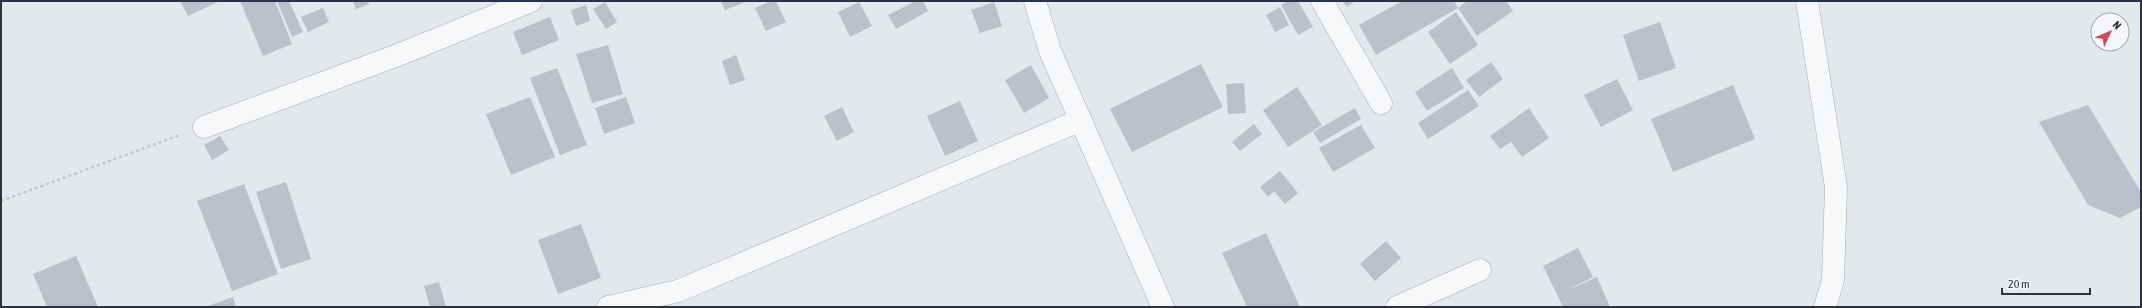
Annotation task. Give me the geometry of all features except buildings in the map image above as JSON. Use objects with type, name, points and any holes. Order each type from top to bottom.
[{"type":"street","points":[[204,127],[398,55],[531,1]]},
{"type":"street","points":[[1035,1],[1050,51],[1163,307]]},
{"type":"street","points":[[1322,1],[1381,103]]},
{"type":"street","points":[[1807,1],[1836,187],[1833,280],[1825,307]]},
{"type":"street","points":[[608,307],[678,291],[1080,120]]},
{"type":"street","points":[[1397,307],[1480,270]]},
{"type":"path","points":[[1,201],[204,127]]}]
